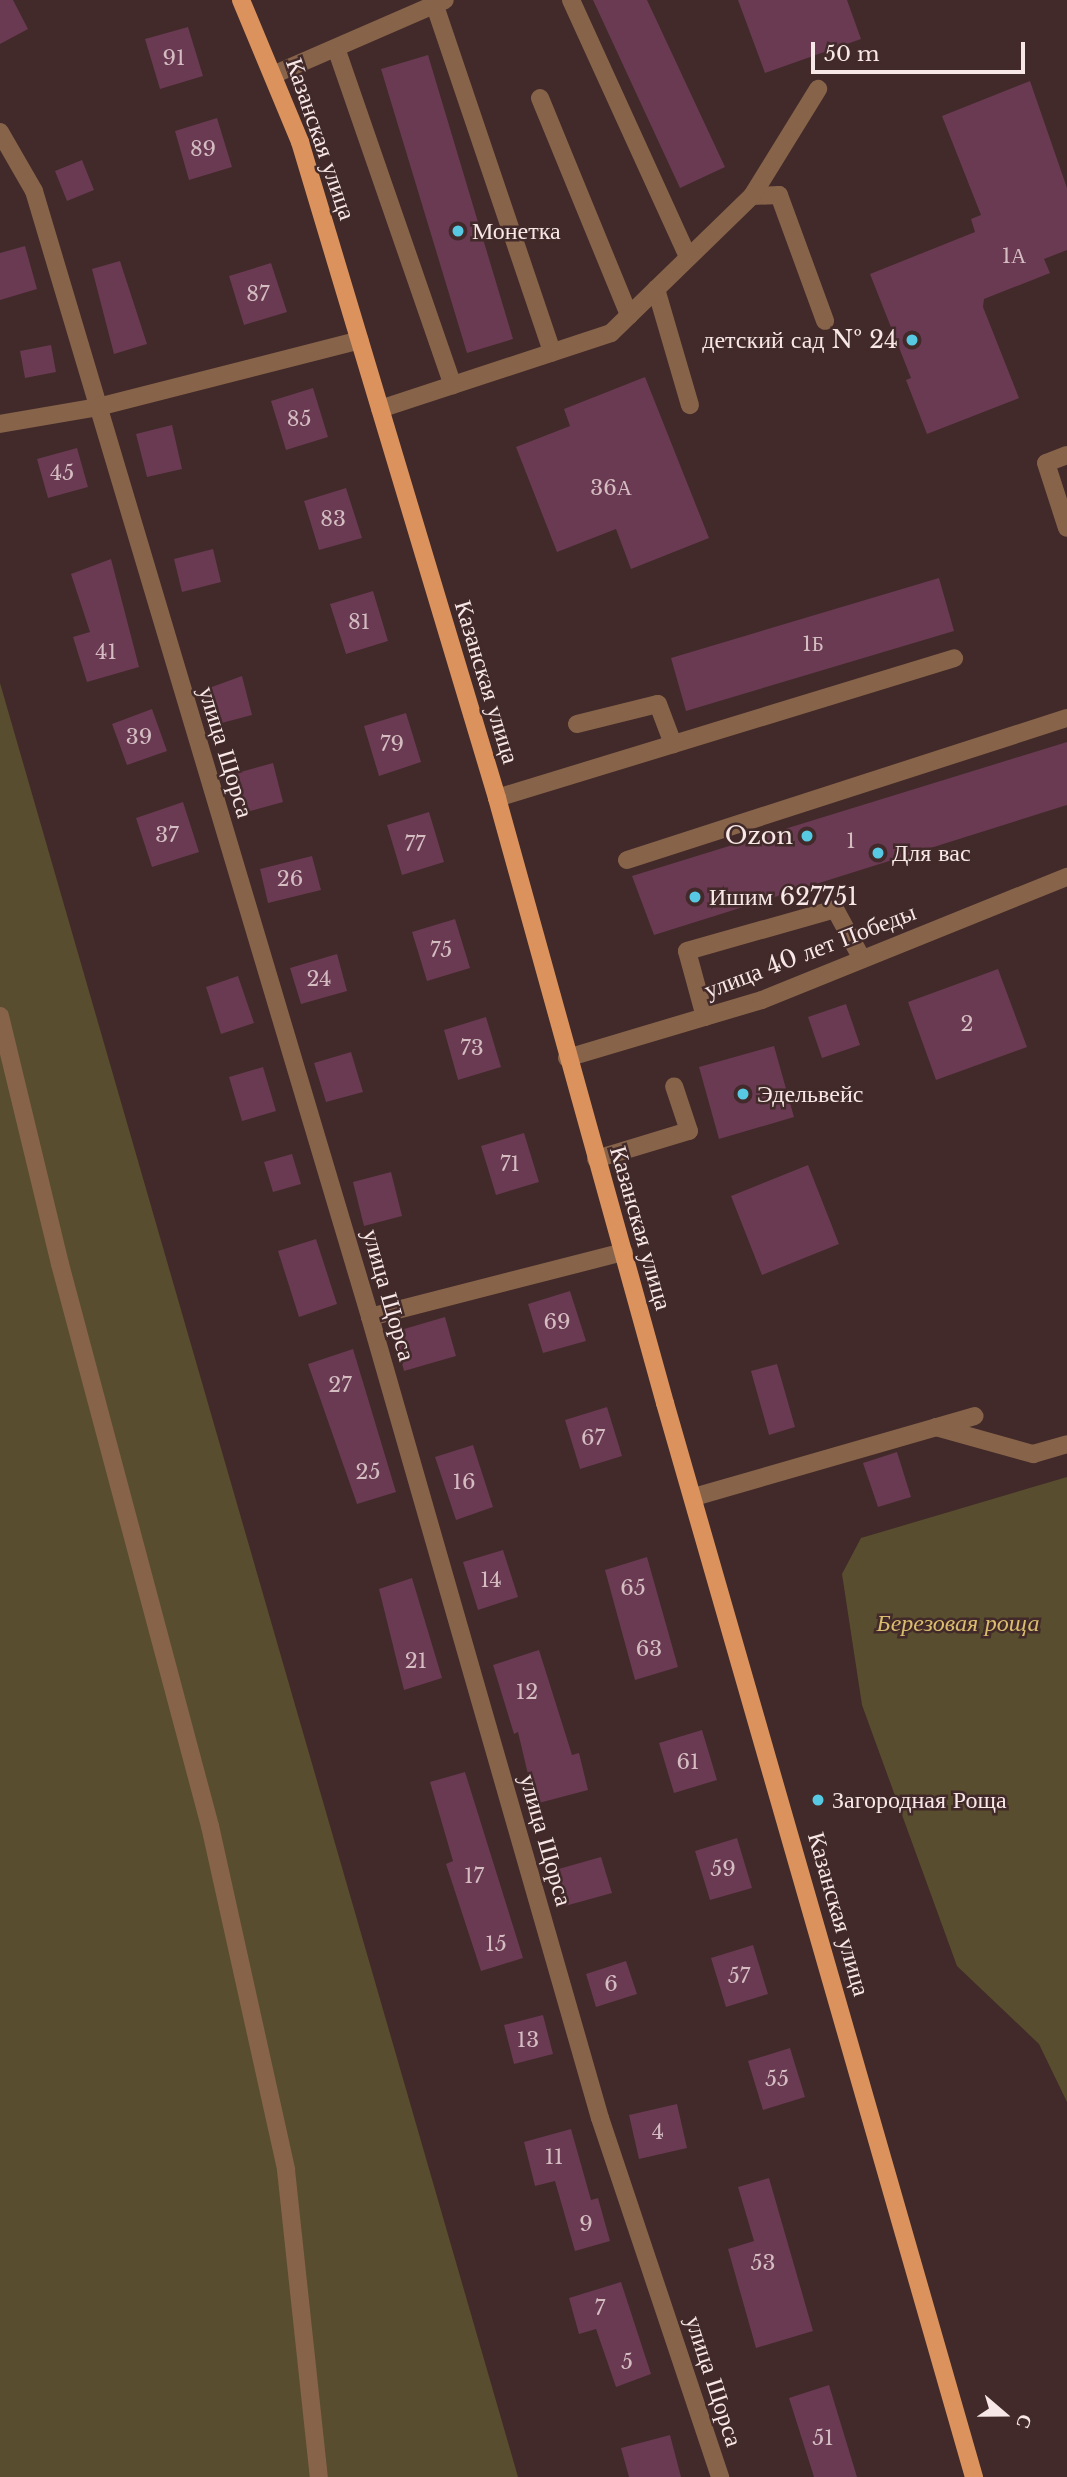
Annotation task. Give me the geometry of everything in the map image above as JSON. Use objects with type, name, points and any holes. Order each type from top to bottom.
[{"type":"main road","name":"Казанская улица","points":[[241,0],[275,74],[360,340],[497,798],[567,1058],[974,2477]]},
{"type":"street","points":[[571,0],[688,257]]},
{"type":"street","points":[[275,74],[438,2],[552,352]]},
{"type":"street","points":[[336,48],[453,385]]},
{"type":"street","points":[[380,409],[611,333],[752,196],[818,89]]},
{"type":"street","points":[[540,98],[629,315]]},
{"type":"street","name":"улица Щорса","points":[[0,132],[34,191],[370,1317],[600,2118],[720,2477]]},
{"type":"street","points":[[752,196],[779,195],[825,321]]},
{"type":"street","points":[[656,289],[690,405]]},
{"type":"street","points":[[0,425],[98,407],[360,340]]},
{"type":"street","points":[[1067,455],[1046,463],[1067,528]]},
{"type":"street","points":[[497,798],[954,657]]},
{"type":"street","points":[[577,724],[658,704],[673,744]]},
{"type":"street","points":[[627,860],[1067,718]]},
{"type":"street","name":"улица 40 лет Победы","points":[[567,1058],[762,1000],[1067,877]]},
{"type":"street","points":[[705,1017],[687,951],[835,909],[862,959]]},
{"type":"street","points":[[0,1016],[60,1264],[210,1826],[283,2157],[320,2477]]},
{"type":"street","points":[[596,1159],[690,1131],[674,1086]]},
{"type":"street","points":[[370,1317],[624,1252]]},
{"type":"street","points":[[694,1497],[975,1416]]},
{"type":"street","points":[[936,1427],[1033,1454],[1067,1444]]},
{"type":"green space","points":[[0,683],[518,2477],[0,2477]]},
{"type":"green space","name":"Березовая роща","points":[[1067,1477],[1067,2102],[1039,2044],[957,1966],[862,1705],[842,1574],[861,1538]]},
{"type":"building","points":[[0,0],[13,0],[28,29],[0,44]]},
{"type":"building","points":[[593,0],[647,0],[725,167],[680,188]]},
{"type":"building","points":[[738,0],[847,0],[861,39],[765,73]]},
{"type":"building","points":[[188,27],[203,76],[160,89],[145,39]]},
{"type":"building","points":[[428,55],[513,339],[467,353],[381,69]]},
{"type":"building","points":[[1030,81],[1067,188],[1067,250],[1044,259],[1050,273],[984,299],[983,307],[1019,398],[927,434],[906,380],[911,378],[870,274],[975,232],[971,219],[981,215],[942,116]]},
{"type":"building","points":[[217,118],[232,167],[189,180],[175,131]]},
{"type":"building","points":[[82,160],[94,190],[67,201],[55,171]]},
{"type":"building","points":[[25,246],[37,289],[0,300],[0,253]]},
{"type":"building","points":[[120,261],[147,344],[114,354],[92,269]]},
{"type":"building","points":[[271,263],[287,312],[244,325],[229,276]]},
{"type":"building","points":[[51,345],[56,372],[25,378],[20,351]]},
{"type":"building","points":[[645,377],[709,538],[631,569],[616,529],[557,552],[516,447],[570,426],[564,409]]},
{"type":"building","points":[[313,388],[328,437],[286,450],[271,401]]},
{"type":"building","points":[[172,425],[182,469],[147,477],[136,434]]},
{"type":"building","points":[[77,448],[88,487],[48,498],[37,459]]},
{"type":"building","points":[[346,488],[362,538],[319,550],[304,501]]},
{"type":"building","points":[[213,549],[221,582],[182,592],[174,559]]},
{"type":"building","points":[[111,559],[139,667],[87,682],[73,637],[90,632],[71,574]]},
{"type":"building","points":[[939,578],[954,631],[686,711],[671,658]]},
{"type":"building","points":[[373,591],[388,641],[346,654],[330,604]]},
{"type":"building","points":[[242,676],[252,715],[218,724],[209,688]]},
{"type":"building","points":[[152,709],[167,751],[127,765],[112,724]]},
{"type":"building","points":[[406,713],[421,762],[379,776],[364,726]]},
{"type":"building","points":[[1067,742],[1067,805],[654,935],[632,876]]},
{"type":"building","points":[[273,763],[283,802],[243,813],[233,774]]},
{"type":"building","points":[[183,802],[199,852],[152,867],[136,818]]},
{"type":"building","points":[[429,812],[444,862],[402,875],[387,825]]},
{"type":"building","points":[[312,856],[321,890],[268,903],[260,869]]},
{"type":"building","points":[[455,919],[470,968],[427,981],[412,932]]},
{"type":"building","points":[[337,954],[347,991],[301,1004],[290,968]]},
{"type":"building","points":[[998,969],[1027,1047],[936,1080],[908,1002]]},
{"type":"building","points":[[238,976],[254,1023],[221,1034],[206,987]]},
{"type":"building","points":[[846,1004],[860,1045],[822,1058],[808,1017]]},
{"type":"building","points":[[486,1017],[501,1067],[458,1080],[444,1030]]},
{"type":"building","points":[[774,1046],[794,1117],[719,1139],[699,1067]]},
{"type":"building","points":[[351,1052],[363,1092],[326,1102],[314,1063]]},
{"type":"building","points":[[263,1067],[276,1111],[242,1121],[229,1077]]},
{"type":"building","points":[[524,1133],[539,1182],[496,1195],[481,1146]]},
{"type":"building","points":[[292,1154],[301,1184],[273,1192],[264,1162]]},
{"type":"building","points":[[808,1165],[839,1244],[762,1275],[731,1196]]},
{"type":"building","points":[[391,1172],[402,1216],[364,1226],[353,1182]]},
{"type":"building","points":[[316,1239],[337,1304],[299,1317],[278,1251]]},
{"type":"building","points":[[570,1291],[586,1341],[543,1353],[528,1304]]},
{"type":"building","points":[[445,1317],[456,1356],[404,1371],[394,1332]]},
{"type":"building","points":[[353,1349],[396,1492],[357,1504],[308,1364]]},
{"type":"building","points":[[777,1364],[795,1427],[769,1435],[751,1371]]},
{"type":"building","points":[[607,1407],[622,1456],[580,1469],[565,1420]]},
{"type":"building","points":[[473,1445],[493,1507],[456,1520],[435,1457]]},
{"type":"building","points":[[897,1452],[911,1497],[878,1507],[863,1463]]},
{"type":"building","points":[[503,1550],[518,1597],[478,1610],[463,1562]]},
{"type":"building","points":[[647,1557],[678,1667],[635,1680],[605,1570]]},
{"type":"building","points":[[412,1578],[442,1678],[404,1690],[379,1589]]},
{"type":"building","points":[[539,1650],[572,1755],[579,1753],[588,1790],[535,1804],[518,1732],[514,1734],[493,1665]]},
{"type":"building","points":[[702,1730],[717,1780],[674,1793],[659,1743]]},
{"type":"building","points":[[465,1772],[523,1958],[481,1971],[446,1864],[453,1861],[430,1782]]},
{"type":"building","points":[[737,1838],[752,1888],[710,1900],[695,1851]]},
{"type":"building","points":[[601,1857],[612,1893],[565,1906],[555,1870]]},
{"type":"building","points":[[753,1945],[768,1994],[726,2007],[711,1958]]},
{"type":"building","points":[[626,1961],[637,1994],[596,2007],[586,1974]]},
{"type":"building","points":[[543,2015],[553,2054],[514,2064],[504,2025]]},
{"type":"building","points":[[790,2048],[805,2097],[763,2110],[748,2061]]},
{"type":"building","points":[[677,2104],[687,2148],[639,2159],[629,2115]]},
{"type":"building","points":[[571,2129],[591,2200],[598,2198],[610,2241],[575,2251],[555,2181],[535,2186],[524,2142]]},
{"type":"building","points":[[769,2178],[813,2331],[756,2348],[728,2249],[754,2241],[738,2187]]},
{"type":"building","points":[[621,2282],[651,2374],[616,2387],[596,2329],[579,2334],[569,2298]]},
{"type":"building","points":[[829,2385],[857,2477],[814,2477],[789,2398]]},
{"type":"building","points":[[670,2435],[681,2477],[629,2477],[621,2448]]},
{"type":"place","name":"Монетка","points":[[458,231]]},
{"type":"place","name":"детский сад № 24","points":[[912,340]]},
{"type":"place","name":"Ozon","points":[[807,836]]},
{"type":"place","name":"Для вас","points":[[878,853]]},
{"type":"place","name":"Ишим 627751","points":[[695,897]]},
{"type":"place","name":"Эдельвейс","points":[[743,1094]]},
{"type":"place","name":"Загородная Роща","points":[[818,1800]]}]
